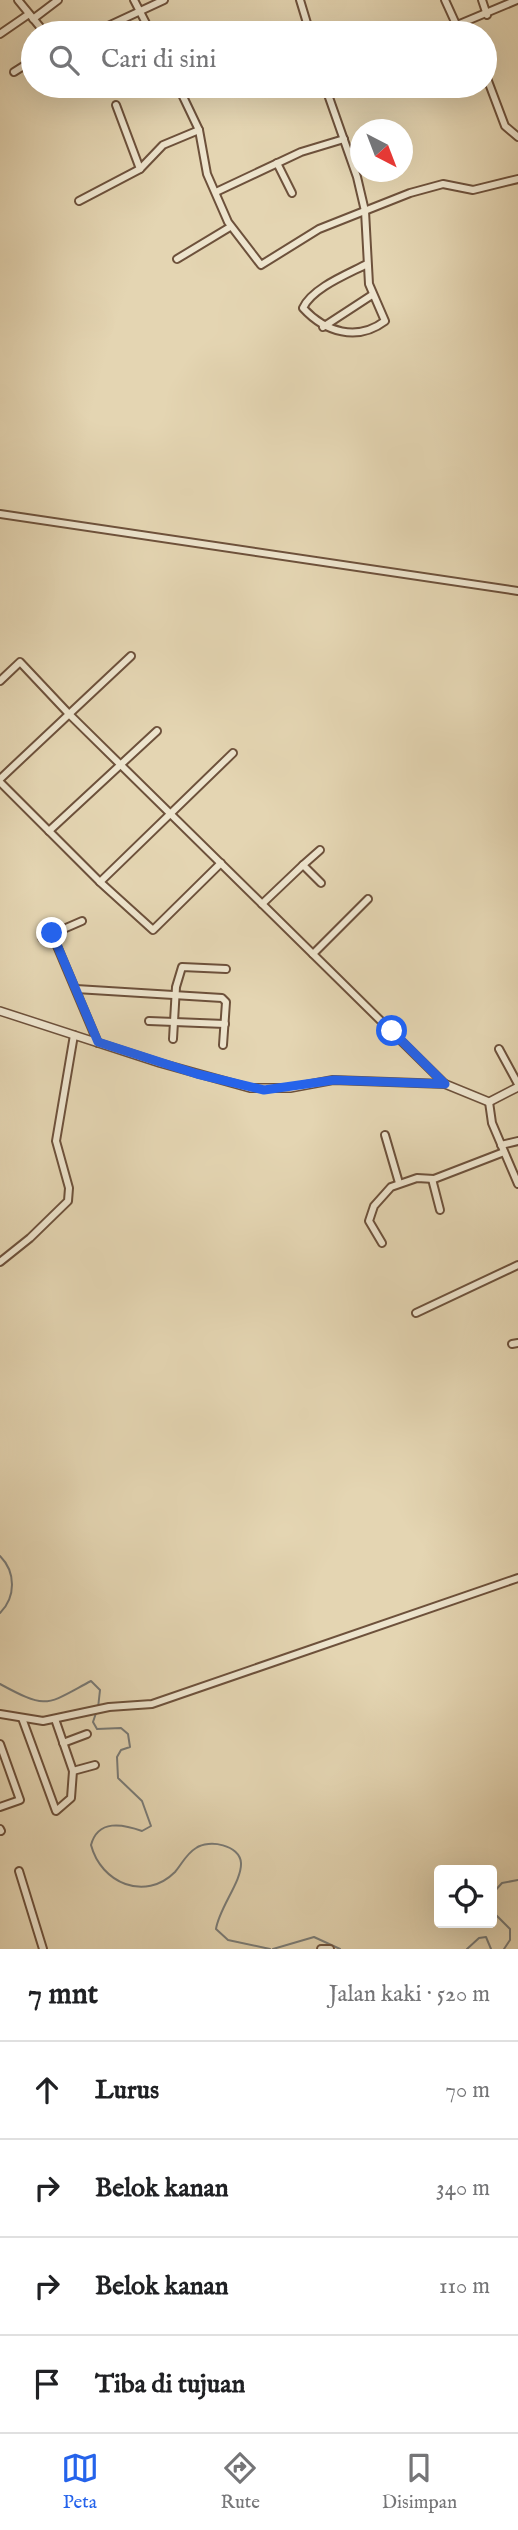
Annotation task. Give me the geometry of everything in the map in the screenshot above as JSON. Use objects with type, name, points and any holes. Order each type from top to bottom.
[{"type":"street","points":[[18,0],[34,21]]},
{"type":"street","points":[[24,21],[58,0]]},
{"type":"street","points":[[134,0],[145,21]]},
{"type":"street","points":[[117,21],[164,0]]},
{"type":"street","points":[[300,0],[306,21]]},
{"type":"street","points":[[445,0],[455,21]]},
{"type":"street","points":[[482,0],[487,15]]},
{"type":"street","points":[[469,21],[517,0]]},
{"type":"street","points":[[0,34],[21,22]]},
{"type":"street","points":[[14,72],[21,68]]},
{"type":"street","points":[[184,98],[199,130],[207,174],[230,227],[260,264],[265,265],[318,229],[443,184],[474,190],[518,179]]},
{"type":"street","points":[[329,98],[365,211],[367,264],[372,295],[385,318],[380,324],[356,332],[323,327],[303,306],[335,282],[367,264]]},
{"type":"street","points":[[494,98],[505,126],[518,137]]},
{"type":"street","points":[[116,105],[141,169]]},
{"type":"street","points":[[79,201],[141,169],[163,145],[199,130]]},
{"type":"street","points":[[216,192],[317,146],[344,139]]},
{"type":"street","points":[[277,163],[292,193]]},
{"type":"street","points":[[177,259],[230,227]]},
{"type":"street","points":[[323,327],[372,295]]},
{"type":"street","points":[[0,514],[518,591]]},
{"type":"street","points":[[131,656],[0,781],[100,882],[153,930],[221,863]]},
{"type":"street","points":[[0,681],[20,662],[69,714],[445,1084]]},
{"type":"street","points":[[49,831],[157,731]]},
{"type":"street","points":[[100,882],[233,753]]},
{"type":"street","points":[[262,904],[320,850]]},
{"type":"street","points":[[303,865],[321,883]]},
{"type":"street","points":[[313,954],[368,899]]},
{"type":"street","points":[[42,938],[82,921]]},
{"type":"street","points":[[52,933],[98,1042]]},
{"type":"street","points":[[173,1039],[175,995],[184,966],[226,970]]},
{"type":"street","points":[[76,989],[222,998],[226,1002],[223,1045]]},
{"type":"street","points":[[0,1011],[197,1074],[264,1090],[334,1080],[445,1084],[489,1102]]},
{"type":"street","points":[[149,1021],[225,1024]]},
{"type":"street","points":[[0,1262],[30,1238],[68,1201],[69,1188],[56,1142],[74,1035]]},
{"type":"street","points":[[489,1102],[518,1086],[499,1049]]},
{"type":"street","points":[[489,1102],[488,1109],[518,1184]]},
{"type":"street","points":[[385,1135],[388,1153],[399,1183]]},
{"type":"street","points":[[382,1243],[370,1219],[384,1192],[399,1183],[417,1178],[432,1179],[518,1141]]},
{"type":"street","points":[[432,1179],[440,1210]]},
{"type":"street","points":[[416,1313],[518,1265]]},
{"type":"street","points":[[0,1714],[35,1721],[109,1707],[152,1704],[518,1578]]},
{"type":"street","points":[[22,1718],[56,1811],[71,1798],[73,1771],[55,1719]]},
{"type":"street","points":[[64,1743],[87,1734]]},
{"type":"street","points":[[0,1744],[20,1800],[0,1807]]},
{"type":"street","points":[[73,1771],[95,1765]]},
{"type":"street","points":[[19,1871],[43,1949]]},
{"type":"street","points":[[321,1949],[330,1949]]},
{"type":"waterway","points":[[0,1556],[9,1569],[12,1584],[9,1600],[0,1613]]},
{"type":"waterway","points":[[0,1684],[28,1698],[47,1701],[91,1681],[100,1690],[98,1708]]},
{"type":"waterway","points":[[96,1713],[93,1722],[97,1729],[121,1728],[128,1734],[130,1747],[121,1750],[117,1757],[118,1778],[142,1801],[151,1826],[142,1831],[119,1825],[105,1827],[99,1831],[91,1845],[104,1869],[126,1884],[151,1886],[175,1872],[187,1856],[202,1845],[216,1844],[230,1848],[239,1857],[240,1870],[216,1929],[228,1940],[270,1949]]},
{"type":"waterway","points":[[497,1888],[502,1883],[518,1880]]},
{"type":"waterway","points":[[497,1916],[510,1929],[510,1940],[504,1949]]},
{"type":"waterway","points":[[273,1949],[314,1937],[340,1949]]},
{"type":"waterway","points":[[467,1949],[479,1938],[486,1937],[491,1949]]},
{"type":"route","points":[[52,933],[98,1042],[197,1074],[264,1090],[334,1080],[445,1084],[392,1031]]}]
